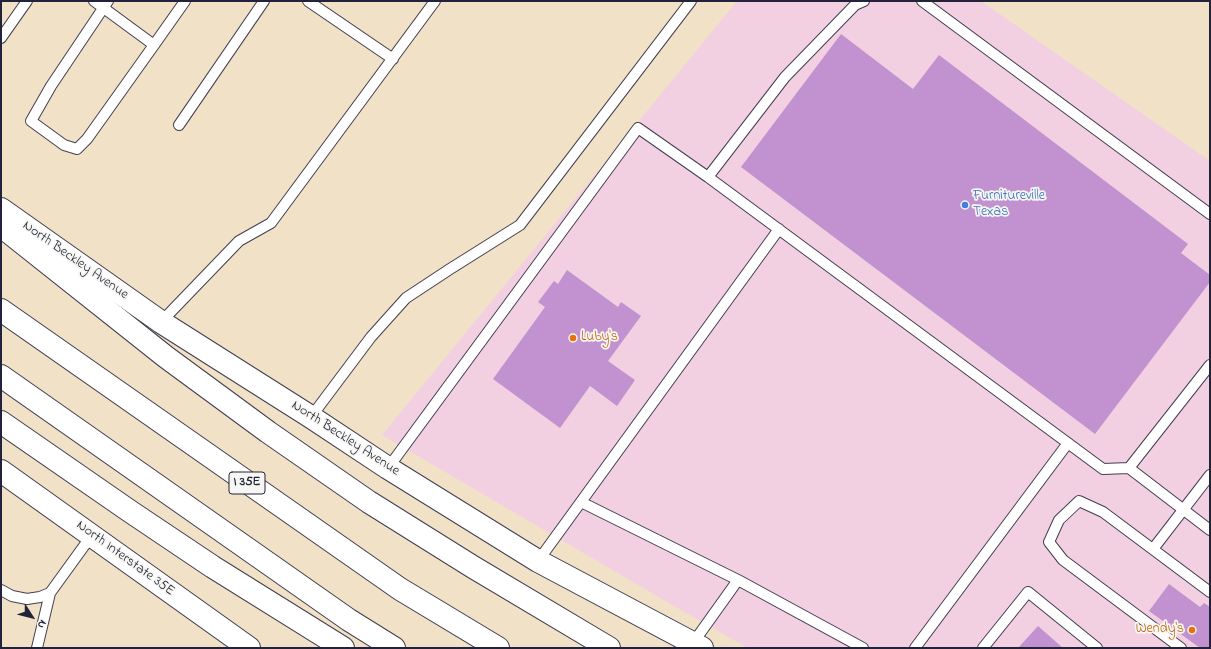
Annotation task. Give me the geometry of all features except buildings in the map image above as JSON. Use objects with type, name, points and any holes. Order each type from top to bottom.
[{"type":"main road","name":"North Beckley Avenue","points":[[1,209],[161,322],[311,417],[388,468],[538,561],[698,646]]},
{"type":"main road","points":[[1,226],[166,357],[268,432],[370,502],[473,567],[609,648]]},
{"type":"main road","name":"I 35E","points":[[1,310],[400,589],[498,648]]},
{"type":"main road","points":[[1,376],[349,620],[394,648]]},
{"type":"main road","points":[[1,422],[213,567],[343,648]]},
{"type":"main road","name":"North Interstate 35E","points":[[1,471],[92,535],[242,646]]},
{"type":"lane","points":[[3,32],[27,1]]},
{"type":"lane","points":[[94,1],[106,4],[154,45]]},
{"type":"lane","points":[[106,4],[51,86],[31,121],[64,145],[77,149],[87,139],[185,1]]},
{"type":"lane","points":[[179,125],[264,1]]},
{"type":"lane","points":[[308,1],[393,59]]},
{"type":"lane","points":[[311,417],[371,337],[406,298],[520,225],[691,1]]},
{"type":"lane","points":[[708,177],[785,77],[855,5],[864,1]]},
{"type":"lane","points":[[922,1],[1210,214]]},
{"type":"lane","points":[[161,322],[239,241],[271,224],[393,59],[431,3]]},
{"type":"lane","points":[[388,468],[638,128],[779,229],[1103,469],[1130,468],[1210,530]]},
{"type":"lane","points":[[538,561],[779,229]]},
{"type":"lane","points":[[1130,468],[1210,365]]},
{"type":"lane","points":[[915,648],[1068,443]]},
{"type":"lane","points":[[1153,549],[1210,475]]},
{"type":"lane","points":[[1181,648],[1063,560],[1049,542],[1059,520],[1079,501],[1103,512],[1210,592]]},
{"type":"lane","points":[[581,502],[738,580],[863,648]]},
{"type":"lane","points":[[37,648],[50,593],[92,535]]},
{"type":"lane","points":[[698,646],[738,580]]},
{"type":"lane","points":[[1,590],[12,596],[27,600],[50,593]]},
{"type":"lane","points":[[983,648],[1028,592],[1097,648]]},
{"type":"shaded area","points":[[737,1],[981,1],[1210,161],[1210,648],[748,648],[382,435]]},
{"type":"place","name":"Furnitureville Texas","points":[[965,205]]},
{"type":"place","name":"Luby's","points":[[573,338]]},
{"type":"place","name":"Wendy's","points":[[1192,630]]}]
